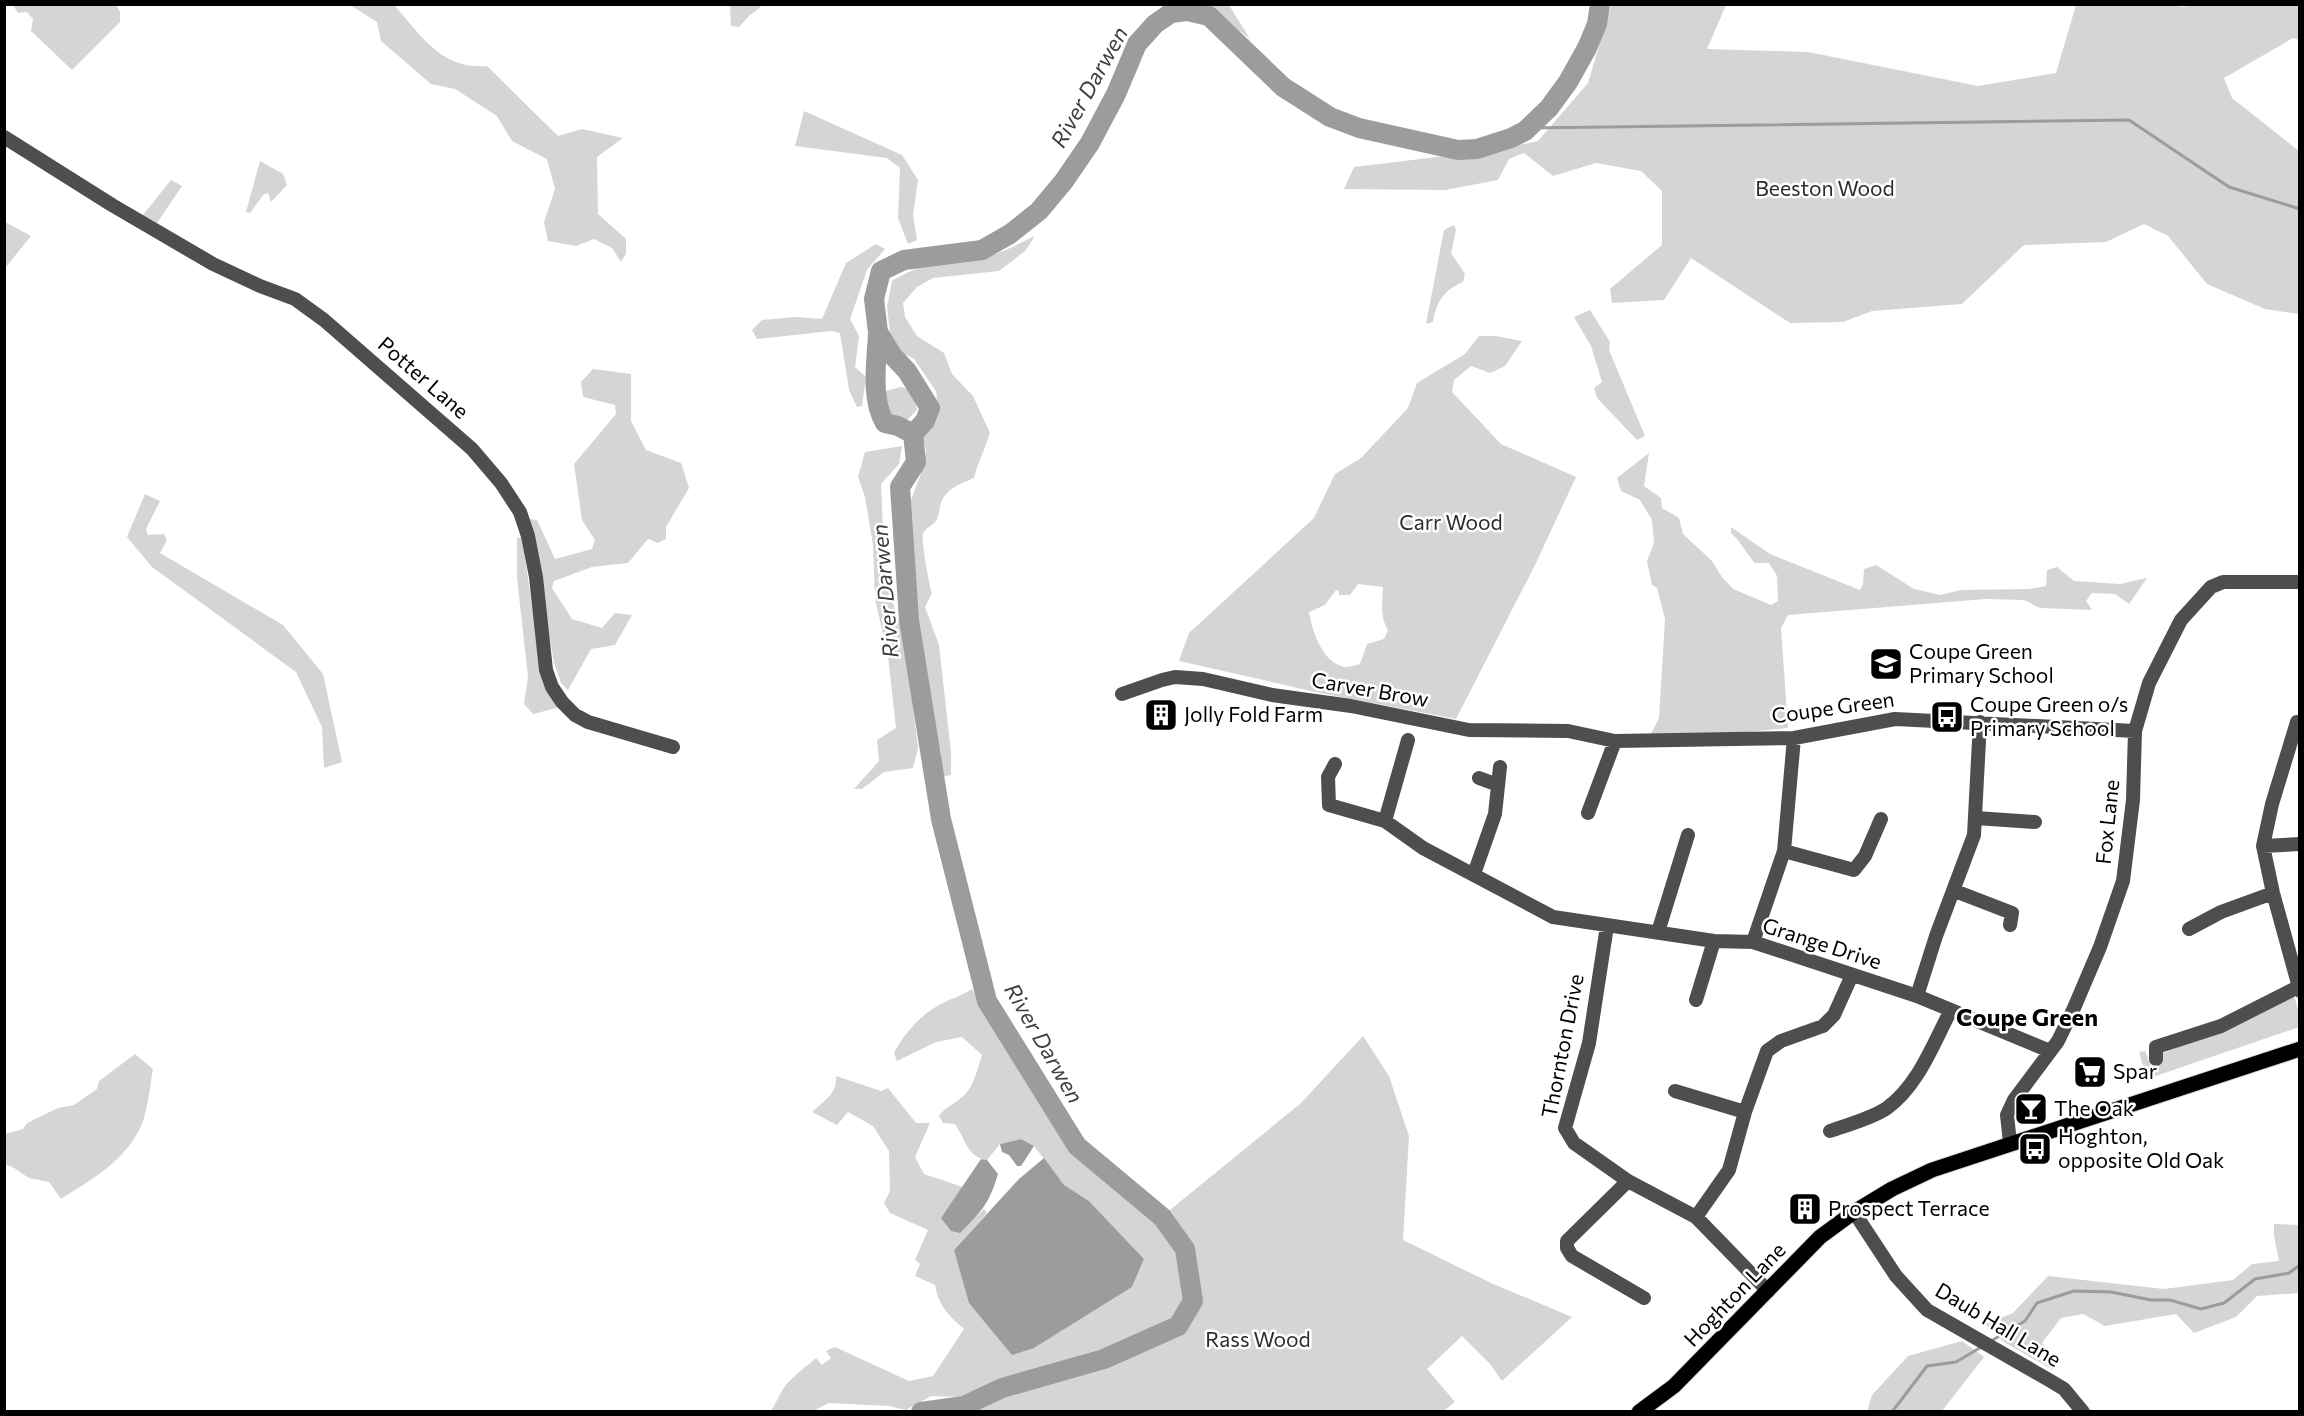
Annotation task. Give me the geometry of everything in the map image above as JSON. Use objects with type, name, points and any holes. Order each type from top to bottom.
[{"type":"main road","name":"Hoghton Lane","points":[[1640,1412],[1674,1386],[1820,1237],[1854,1212],[1892,1189],[1932,1170],[2010,1143],[2147,1101],[2300,1049]]},
{"type":"street","name":"Potter Lane","points":[[4,137],[112,205],[213,264],[295,299],[324,320],[472,449],[501,483],[520,512],[528,536],[536,577],[546,670],[552,687],[562,702],[575,715],[588,722],[673,747]]},
{"type":"street","name":"Fox Lane","points":[[2010,1143],[2007,1115],[2014,1100],[2058,1041],[2100,947],[2123,880],[2133,800],[2135,731],[2150,683],[2181,620],[2211,587],[2223,582],[2300,582]]},
{"type":"street","name":"Carver Brow","points":[[1122,694],[1175,677],[1203,679],[1272,695],[1351,706],[1469,730],[1568,731],[1615,741]]},
{"type":"street","name":"Coupe Green","points":[[1615,741],[1794,738],[1895,718],[2135,731]]},
{"type":"street","points":[[1917,996],[1936,936],[1955,891],[1974,835],[1980,722]]},
{"type":"street","points":[[2156,1059],[2156,1047],[2221,1026],[2299,989],[2263,846],[2272,804],[2297,722],[2300,722]]},
{"type":"street","points":[[1753,942],[1784,851],[1794,738]]},
{"type":"street","points":[[1385,821],[1408,740]]},
{"type":"street","points":[[1588,813],[1615,741]]},
{"type":"street","name":"Grange Drive","points":[[1335,764],[1328,777],[1329,805],[1385,821],[1423,848],[1553,917],[1714,941],[1753,942],[1917,996],[2050,1051]]},
{"type":"street","points":[[1474,874],[1495,814],[1500,767]]},
{"type":"street","points":[[1479,778],[1498,785]]},
{"type":"street","points":[[1976,818],[2035,822]]},
{"type":"street","points":[[1784,851],[1854,870],[1865,856],[1881,819]]},
{"type":"street","points":[[1658,932],[1688,835]]},
{"type":"street","points":[[2263,846],[2300,844]]},
{"type":"street","points":[[1955,891],[2012,913],[2010,925]]},
{"type":"street","points":[[2189,929],[2221,912],[2273,893]]},
{"type":"street","name":"Thornton Drive","points":[[1607,926],[1589,1043],[1565,1128],[1574,1143],[1628,1181],[1696,1217],[1768,1291]]},
{"type":"street","points":[[1696,1000],[1714,941]]},
{"type":"street","points":[[1696,1217],[1729,1170],[1745,1112],[1767,1050],[1781,1041],[1823,1026],[1834,1015],[1852,975]]},
{"type":"street","points":[[1830,1131],[1886,1109],[1905,1091],[1921,1068],[1951,1010]]},
{"type":"street","points":[[1675,1090],[1745,1112]]},
{"type":"street","points":[[1628,1181],[1567,1241],[1567,1248],[1572,1256],[1644,1298]]},
{"type":"street","name":"Daub Hall Lane","points":[[1854,1212],[1896,1276],[1927,1310],[2064,1389],[2083,1412]]},
{"type":"green space","points":[[730,4],[761,5],[739,27],[731,26]]},
{"type":"green space","name":"Beeston Wood","points":[[2208,4],[2299,5],[2299,40],[2293,38],[2224,78],[2232,98],[2299,151],[2299,314],[2265,309],[2207,284],[2168,236],[2144,224],[2106,242],[2024,245],[1962,304],[1872,311],[1843,322],[1790,323],[1691,258],[1664,300],[1612,303],[1610,289],[1662,245],[1662,191],[1641,171],[1596,163],[1553,176],[1524,153],[1509,159],[1498,180],[1445,190],[1344,189],[1354,167],[1495,150],[1538,141],[1588,83],[1611,5],[1726,5],[1707,49],[1808,52],[1978,86],[2056,73],[2076,5],[2178,5],[2180,7]]},
{"type":"green space","points":[[13,5],[116,5],[120,12],[120,22],[72,70],[31,31],[33,19],[27,12],[18,13]]},
{"type":"green space","points":[[350,5],[394,5],[423,39],[444,56],[471,66],[487,66],[558,136],[582,129],[623,138],[597,157],[598,214],[626,239],[626,254],[621,262],[612,248],[594,239],[576,246],[548,241],[544,222],[555,189],[547,159],[512,141],[497,116],[455,89],[431,84],[381,41],[377,22]]},
{"type":"green space","points":[[1207,5],[1229,5],[1250,39]]},
{"type":"green space","points":[[804,111],[902,155],[918,180],[913,215],[917,240],[908,244],[898,218],[900,168],[887,158],[795,146]]},
{"type":"green space","points":[[260,161],[283,174],[287,185],[271,202],[268,193],[264,194],[250,213],[246,212]]},
{"type":"green space","points":[[171,180],[182,186],[157,223],[143,215]]},
{"type":"green space","points":[[5,222],[31,236],[5,268]]},
{"type":"green space","points":[[1454,225],[1456,230],[1451,253],[1465,274],[1463,282],[1446,293],[1436,308],[1433,322],[1426,324],[1444,230]]},
{"type":"green space","points":[[1035,236],[1025,251],[999,271],[933,278],[917,287],[903,303],[905,317],[917,336],[944,353],[952,374],[973,396],[990,433],[974,478],[954,487],[947,494],[941,503],[936,521],[923,534],[932,593],[925,607],[939,645],[951,752],[951,775],[940,777],[941,751],[935,748],[915,614],[909,505],[923,468],[926,451],[922,436],[939,413],[936,391],[914,359],[899,351],[890,332],[887,307],[892,281],[903,274],[940,263],[997,254]]},
{"type":"green space","points":[[876,244],[885,249],[867,270],[850,319],[859,336],[855,367],[866,377],[862,406],[857,407],[849,390],[840,333],[831,331],[757,339],[752,330],[762,320],[796,317],[822,319],[846,263]]},
{"type":"green space","points":[[1590,310],[1610,342],[1609,350],[1645,436],[1637,440],[1597,398],[1594,388],[1602,382],[1591,346],[1574,317]]},
{"type":"green space","name":"Carr Wood","points":[[1479,336],[1496,336],[1522,341],[1505,366],[1490,373],[1471,366],[1454,380],[1452,392],[1501,444],[1576,477],[1535,565],[1456,719],[1320,693],[1179,661],[1189,633],[1314,518],[1335,474],[1361,458],[1408,408],[1417,383],[1465,354]],"holes":[[[1358,584],[1383,587],[1383,615],[1388,630],[1384,639],[1367,644],[1360,664],[1345,667],[1337,665],[1320,646],[1309,612],[1325,605],[1336,590],[1339,591],[1339,595],[1350,595]]]},
{"type":"green space","points":[[593,369],[631,374],[631,421],[646,450],[681,463],[689,488],[666,527],[666,539],[658,543],[648,539],[628,563],[592,567],[554,581],[552,588],[572,619],[602,628],[615,613],[632,615],[615,645],[591,649],[568,690],[561,683],[554,663],[530,519],[537,520],[555,559],[592,549],[595,540],[582,520],[574,464],[616,414],[615,405],[583,397],[581,382]]},
{"type":"green space","points":[[901,387],[913,391],[917,410],[907,420],[897,421],[888,417],[883,405],[886,391]]},
{"type":"green space","points":[[902,446],[899,464],[881,484],[885,579],[904,636],[918,748],[913,768],[884,772],[862,789],[854,789],[879,761],[877,740],[896,728],[888,656],[875,599],[873,545],[865,497],[858,477],[865,452]]},
{"type":"green space","points":[[1649,453],[1644,486],[1661,498],[1662,508],[1679,518],[1683,534],[1712,561],[1733,589],[1771,605],[1778,601],[1777,576],[1769,563],[1755,563],[1731,533],[1731,527],[1770,554],[1860,590],[1863,584],[1864,569],[1876,565],[1914,589],[1940,595],[1961,590],[2029,589],[2046,586],[2047,570],[2057,567],[2074,581],[2120,584],[2147,578],[2129,604],[2115,594],[2092,593],[2086,601],[2092,610],[2040,608],[2024,600],[1986,599],[1788,615],[1781,628],[1788,728],[1706,736],[1650,736],[1659,718],[1665,619],[1657,588],[1652,585],[1647,561],[1654,543],[1652,520],[1640,500],[1621,491],[1617,478]]},
{"type":"green space","points":[[145,494],[160,501],[146,529],[148,535],[164,534],[167,540],[160,553],[283,625],[323,674],[342,762],[324,768],[322,727],[296,672],[152,567],[127,537]]},
{"type":"green space","points":[[522,537],[543,682],[557,708],[533,714],[524,704],[528,677],[517,578],[517,538]]},
{"type":"green space","points":[[972,989],[1076,1154],[1159,1220],[1181,1253],[1187,1297],[1174,1322],[1102,1355],[960,1397],[931,1396],[906,1410],[889,1406],[829,1403],[813,1411],[770,1412],[790,1381],[816,1358],[822,1365],[831,1358],[826,1351],[835,1347],[909,1381],[933,1376],[964,1329],[945,1310],[935,1285],[915,1276],[920,1264],[915,1260],[928,1230],[890,1213],[884,1203],[890,1191],[889,1151],[873,1126],[848,1112],[837,1125],[812,1112],[832,1092],[836,1076],[881,1091],[888,1088],[916,1123],[930,1123],[915,1157],[924,1174],[963,1187],[941,1218],[960,1232],[984,1209],[987,1213],[954,1250],[1034,1348],[1132,1287],[1144,1259],[1089,1201],[1064,1185],[1034,1146],[1021,1139],[1000,1144],[987,1160],[971,1151],[955,1124],[943,1123],[939,1116],[969,1089],[982,1055],[962,1037],[936,1042],[897,1061],[894,1053],[916,1022],[939,1005]]},
{"type":"green space","points":[[2294,995],[2299,1014],[2299,1027],[2147,1079],[2139,1052],[2145,1051],[2151,1066],[2159,1064],[2162,1054]]},
{"type":"green space","name":"Rass Wood","points":[[1363,1036],[1389,1076],[1409,1136],[1403,1240],[1491,1283],[1572,1317],[1502,1381],[1490,1364],[1462,1336],[1427,1369],[1455,1402],[1443,1411],[952,1411],[965,1410],[1004,1391],[1104,1362],[1179,1329],[1198,1301],[1189,1247],[1165,1214],[1301,1103]]},
{"type":"green space","points":[[135,1054],[153,1069],[142,1124],[118,1159],[61,1199],[49,1182],[29,1178],[5,1164],[5,1134],[23,1129],[27,1123],[58,1108],[74,1105],[97,1089],[99,1081]]},
{"type":"green space","points":[[2274,1224],[2299,1225],[2299,1293],[2257,1296],[2236,1317],[2194,1333],[2176,1314],[2105,1326],[2083,1314],[2061,1318],[2042,1343],[2056,1362],[2053,1370],[2004,1342],[1985,1324],[2013,1313],[2048,1276],[2164,1289],[2233,1280],[2252,1264],[2279,1261]]},
{"type":"green space","points":[[1962,1341],[1984,1357],[1942,1411],[1867,1411],[1872,1395],[1908,1356]]},
{"type":"shaded area","points":[[1021,1139],[1034,1146],[1021,1166],[1017,1166],[1009,1155],[1002,1152],[1000,1144]]},
{"type":"shaded area","points":[[1044,1158],[1064,1185],[1089,1201],[1144,1259],[1132,1287],[1034,1348],[1012,1355],[969,1303],[954,1250],[1019,1179]]},
{"type":"shaded area","points":[[981,1159],[987,1160],[998,1174],[991,1193],[979,1213],[960,1233],[951,1231],[941,1218]]},
{"type":"waterway","name":"River Darwen","points":[[921,1412],[964,1406],[1002,1388],[1104,1359],[1178,1326],[1193,1301],[1185,1249],[1162,1217],[1077,1146],[987,1001],[941,819],[909,620],[900,487],[916,462],[913,434],[925,421],[930,408],[907,371],[892,355],[878,332],[874,299],[881,271],[904,260],[982,250],[1010,234],[1039,211],[1064,181],[1090,143],[1116,94],[1137,44],[1155,24],[1171,13],[1187,11],[1209,16],[1283,87],[1330,117],[1359,128],[1458,150],[1477,149],[1511,138],[1525,131],[1549,108],[1568,82],[1587,48],[1597,24],[1600,4]]},
{"type":"waterway","points":[[1528,128],[2129,120],[2229,187],[2300,209]]},
{"type":"waterway","name":"River Darwen","points":[[878,332],[876,391],[880,413],[885,423],[898,426],[913,434]]},
{"type":"waterway","points":[[1991,1341],[2025,1321],[2037,1303],[2074,1291],[2111,1292],[2151,1300],[2170,1300],[2201,1309],[2224,1303],[2255,1279],[2289,1273],[2300,1265]]},
{"type":"waterway","points":[[1892,1412],[1927,1366],[1956,1362],[1983,1346]]},
{"type":"place","name":"Coupe Green Primary School","points":[[1886,664]]},
{"type":"place","name":"Jolly Fold Farm","points":[[1161,715]]},
{"type":"place","name":"Coupe Green o/s Primary School","points":[[1947,717]]},
{"type":"place","name":"Spar","points":[[2090,1072]]},
{"type":"place","name":"The Oak","points":[[2031,1109]]},
{"type":"place","name":"Hoghton, opposite Old Oak","points":[[2035,1149]]},
{"type":"place","name":"Prospect Terrace","points":[[1805,1209]]},
{"type":"district","name":"Coupe Green","points":[[2027,1018]]}]
